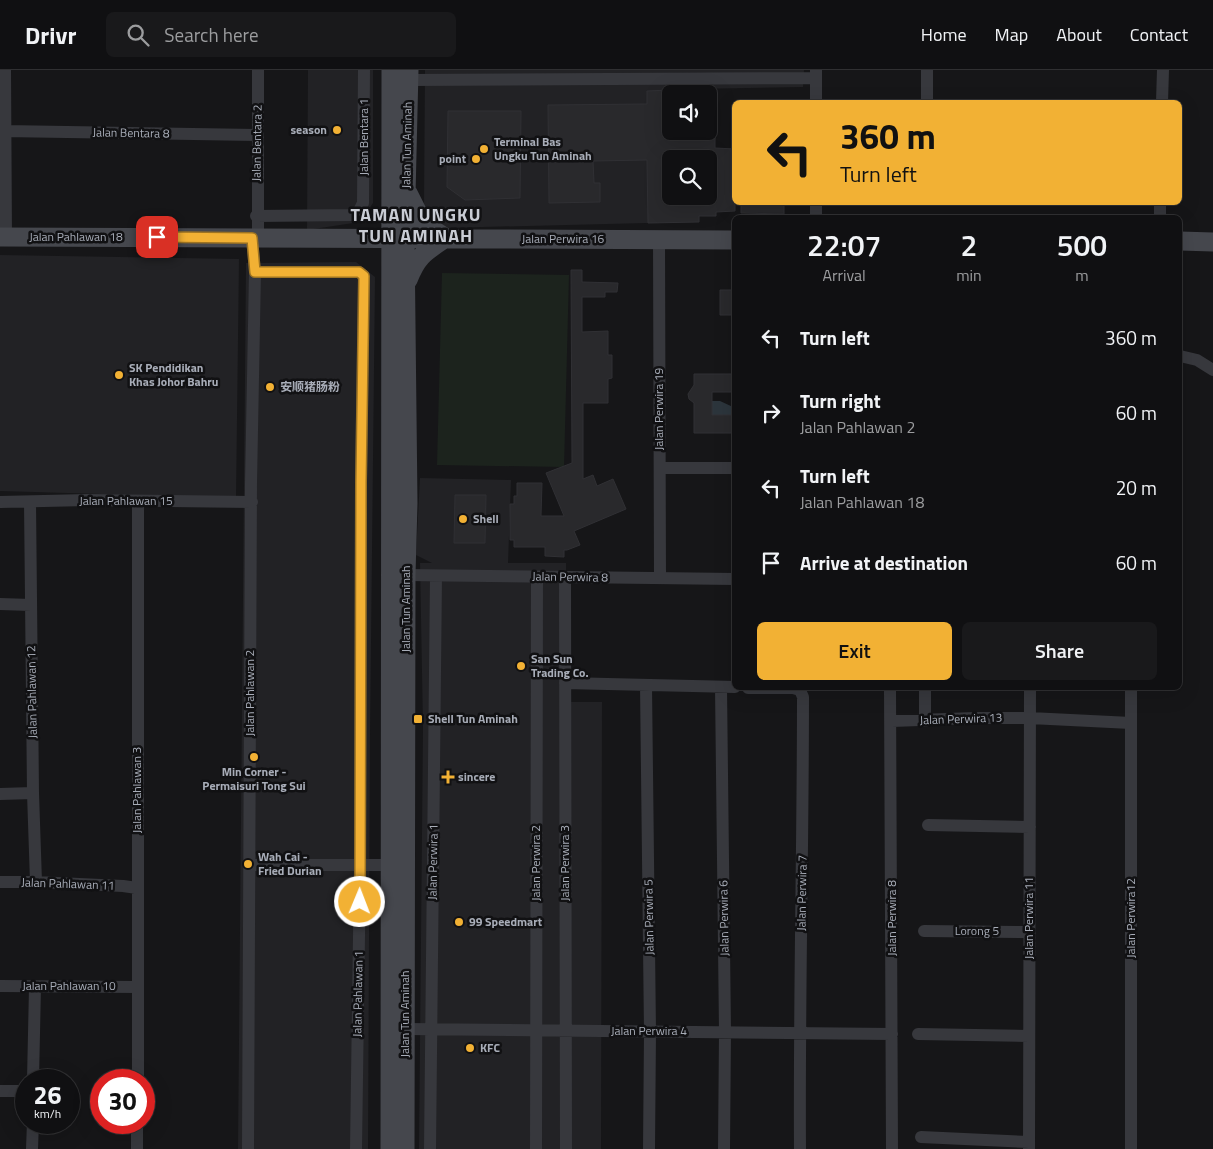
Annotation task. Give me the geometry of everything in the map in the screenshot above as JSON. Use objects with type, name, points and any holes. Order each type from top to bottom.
[{"type":"main road","name":"Jalan Tun Aminah","points":[[391,70],[399,194],[399,237],[406,288],[408,503],[406,575],[405,1149]]},
{"type":"main road","name":"Jalan Tun Aminah","points":[[399,194],[409,75]]},
{"type":"main road","points":[[392,270],[376,248],[360,237],[383,219],[399,194],[423,223],[446,238],[422,254],[415,263],[406,288]]},
{"type":"main road","name":"Jalan Pahlawan 18","points":[[3,236],[399,237]]},
{"type":"main road","name":"Jalan Tun Aminah","points":[[390,1149],[392,270],[399,237]]},
{"type":"main road","name":"Jalan Perwira 16","points":[[399,237],[732,240]]},
{"type":"main road","points":[[1182,241],[1213,242]]},
{"type":"street","points":[[3,236],[6,183],[4,131],[5,70]]},
{"type":"street","name":"Jalan Bentara 2","points":[[255,238],[258,70]]},
{"type":"street","name":"Jalan Bentara 1","points":[[256,216],[354,215],[361,209],[363,203],[364,70]]},
{"type":"street","points":[[927,70],[927,100]]},
{"type":"street","points":[[1162,100],[1163,70]]},
{"type":"street","points":[[409,75],[816,74],[816,100]]},
{"type":"street","name":"Jalan Bentara 8","points":[[4,131],[258,135]]},
{"type":"street","name":"Jalan Pahlawan 2","points":[[248,1149],[255,238]]},
{"type":"street","name":"Jalan Perwira 19","points":[[659,240],[660,578]]},
{"type":"street","name":"Jalan Pahlawan 1","points":[[255,272],[359,272],[364,276],[356,1149]]},
{"type":"street","points":[[1182,356],[1198,360],[1213,370]]},
{"type":"street","points":[[660,468],[732,468]]},
{"type":"street","name":"Jalan Pahlawan 3","points":[[138,501],[138,1069]]},
{"type":"street","name":"Jalan Pahlawan 15","points":[[0,502],[252,502]]},
{"type":"street","name":"Jalan Pahlawan 12","points":[[30,502],[33,793],[36,882]]},
{"type":"street","name":"Jalan Perwira 8","points":[[406,575],[732,579]]},
{"type":"street","name":"Jalan Perwira 1","points":[[430,1149],[436,576]]},
{"type":"street","name":"Jalan Perwira 2","points":[[536,1149],[537,577]]},
{"type":"street","name":"Jalan Perwira 3","points":[[565,577],[566,1149]]},
{"type":"street","points":[[0,604],[31,604]]},
{"type":"street","points":[[565,683],[732,687]]},
{"type":"street","name":"Jalan Perwira 5","points":[[646,685],[650,1032],[649,1149]]},
{"type":"street","name":"Jalan Perwira 6","points":[[721,687],[726,1032],[724,1149]]},
{"type":"street","name":"Jalan Perwira 7","points":[[800,690],[803,697],[799,1033],[800,1149]]},
{"type":"street","name":"Jalan Perwira 8","points":[[890,690],[892,721],[892,1149]]},
{"type":"street","points":[[925,690],[925,720]]},
{"type":"street","name":"Jalan Perwira 11","points":[[1029,1146],[1030,690]]},
{"type":"street","name":"Jalan Perwira12","points":[[1131,690],[1131,1149]]},
{"type":"street","name":"Jalan Perwira 13","points":[[892,721],[1030,718],[1131,723]]},
{"type":"street","points":[[0,794],[33,793]]},
{"type":"street","points":[[928,825],[1030,827]]},
{"type":"street","points":[[249,865],[390,865]]},
{"type":"street","name":"Jalan Pahlawan 11","points":[[0,882],[36,882],[137,888]]},
{"type":"street","name":"Lorong 5","points":[[924,931],[1029,932]]},
{"type":"street","name":"Jalan Pahlawan 10","points":[[0,986],[137,987]]},
{"type":"street","points":[[33,1069],[35,987]]},
{"type":"street","name":"Jalan Perwira 4","points":[[406,1029],[892,1034]]},
{"type":"street","points":[[918,1034],[1029,1036]]},
{"type":"street","points":[[0,1091],[15,1090]]},
{"type":"street","points":[[32,1134],[32,1149]]},
{"type":"street","points":[[137,1149],[138,1134]]},
{"type":"street","points":[[921,1137],[1029,1146]]},
{"type":"shaded area","points":[[308,70],[373,70],[373,203],[360,222],[307,230]]},
{"type":"shaded area","points":[[425,70],[804,70],[803,87],[717,89],[717,85],[662,85],[662,140],[671,140],[671,150],[662,150],[662,205],[686,205],[686,222],[443,228],[424,205]]},
{"type":"shaded area","name":"SK Pendidikan Khas Johor Bahru","points":[[0,255],[239,259],[236,498],[0,491]]},
{"type":"shaded area","points":[[356,262],[375,277],[368,1149],[238,1149],[246,263]]},
{"type":"shaded area","points":[[442,273],[569,275],[564,467],[437,465]]},
{"type":"shaded area","points":[[712,401],[720,401],[732,407],[732,415],[712,415]]},
{"type":"shaded area","points":[[420,478],[511,480],[508,563],[566,563],[566,702],[602,702],[601,1149],[419,1149],[423,727],[420,563],[432,563],[416,555]]},
{"type":"building","points":[[662,90],[662,140],[715,140],[715,148],[732,149],[732,205],[735,205],[735,211],[716,212],[716,216],[699,216],[699,222],[648,223],[647,160],[593,161],[594,183],[600,183],[600,202],[549,203],[548,105],[647,104],[647,91]]},
{"type":"building","name":"Terminal Bas Ungku Tun Aminah","points":[[448,111],[521,111],[520,198],[465,200],[447,187]]},
{"type":"building","points":[[741,205],[784,205],[784,214],[741,213]]},
{"type":"building","points":[[571,270],[582,270],[582,282],[618,283],[617,292],[605,292],[605,297],[582,297],[582,332],[608,331],[608,355],[612,355],[612,378],[608,379],[608,403],[583,403],[583,479],[593,475],[597,486],[613,479],[626,509],[574,531],[580,545],[564,550],[564,557],[545,556],[545,547],[514,547],[514,540],[510,540],[510,504],[514,504],[514,496],[517,496],[517,483],[542,483],[541,516],[564,516],[546,473],[572,463]]},
{"type":"building","points":[[720,290],[732,290],[732,315],[720,315]]},
{"type":"building","points":[[694,374],[732,374],[732,392],[712,392],[712,415],[732,415],[732,433],[694,433],[694,403],[689,399],[688,394],[694,385]]},
{"type":"building","points":[[455,495],[486,495],[485,543],[454,543]]},
{"type":"place","name":"season","points":[[337,130]]},
{"type":"place","name":"Terminal Bas Ungku Tun Aminah","points":[[484,149]]},
{"type":"place","name":"point","points":[[476,159]]},
{"type":"place","name":"SK Pendidikan Khas Johor Bahru","points":[[119,375]]},
{"type":"place","name":"安顺猪肠粉","points":[[270,387]]},
{"type":"place","name":"Shell","points":[[463,519]]},
{"type":"place","name":"San Sun Trading Co.","points":[[521,666]]},
{"type":"place","name":"Shell Tun Aminah","points":[[418,719]]},
{"type":"place","name":"Min Corner - Permaisuri Tong Sui","points":[[254,757]]},
{"type":"place","name":"sincere","points":[[448,777]]},
{"type":"place","name":"Wah Cai - Fried Durian","points":[[248,864]]},
{"type":"place","name":"99 Speedmart","points":[[459,922]]},
{"type":"place","name":"KFC","points":[[470,1048]]},
{"type":"district","name":"TAMAN UNGKU TUN AMINAH","points":[[416,225]]},
{"type":"route","points":[[157,237],[252,238],[255,272],[359,272],[364,276],[361,482],[360,902]]}]
